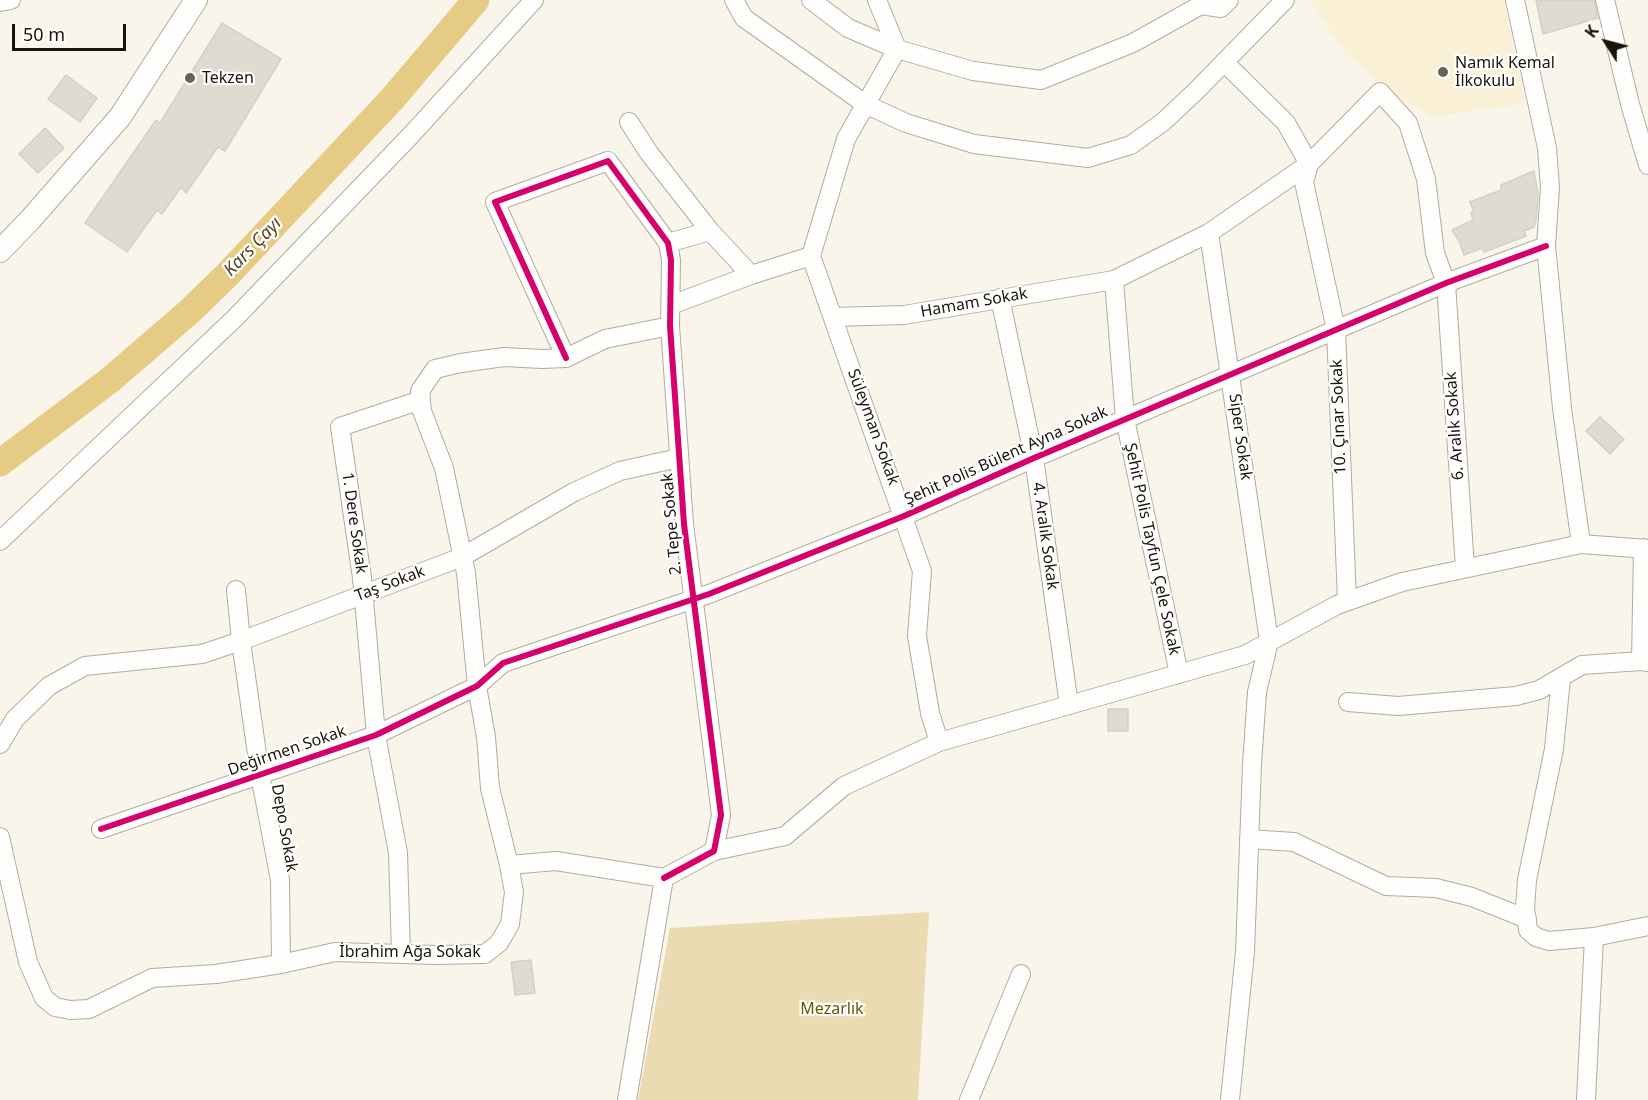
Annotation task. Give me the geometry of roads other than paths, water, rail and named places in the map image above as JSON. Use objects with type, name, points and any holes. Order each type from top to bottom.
[{"type":"street","points":[[0,2],[11,0]]},
{"type":"street","points":[[0,251],[120,117],[196,0]]},
{"type":"street","points":[[0,542],[235,318],[412,134],[534,0]]},
{"type":"street","points":[[734,0],[744,18],[865,104],[906,123],[974,144],[1088,158],[1131,145],[1163,122],[1285,0]]},
{"type":"street","points":[[812,0],[848,28],[897,49],[973,71],[1041,80],[1133,43],[1201,5],[1221,8],[1229,0]]},
{"type":"street","points":[[877,0],[897,49]]},
{"type":"street","points":[[1515,0],[1547,148],[1550,187],[1546,246],[1562,408],[1581,544]]},
{"type":"street","points":[[1605,0],[1630,104],[1648,165]]},
{"type":"street","points":[[671,305],[751,275],[811,256],[846,139],[897,49]]},
{"type":"street","points":[[1224,62],[1286,123],[1310,164]]},
{"type":"street","name":"6. Aralık Sokak","points":[[1310,164],[1380,92],[1408,123],[1426,179],[1435,253],[1446,283],[1465,568]]},
{"type":"street","points":[[629,122],[649,153],[710,231],[751,275]]},
{"type":"street","points":[[566,358],[495,202],[608,160],[668,243],[710,231]]},
{"type":"street","name":"Hamam Sokak","points":[[833,317],[904,315],[1114,280],[1209,233],[1310,164]]},
{"type":"street","name":"10. Çınar Sokak","points":[[1310,164],[1304,182],[1336,330],[1347,601]]},
{"type":"street","name":"Siper Sokak","points":[[1209,233],[1269,641]]},
{"type":"street","name":"2. Tepe Sokak","points":[[668,243],[671,260],[670,326],[684,524],[721,815],[714,851]]},
{"type":"street","name":"Şehit Polis Bülent Ayna Sokak","points":[[477,686],[503,663],[693,599],[904,516],[1034,458],[1446,283],[1546,246]]},
{"type":"street","name":"Süleyman Sokak","points":[[811,256],[922,571],[917,636],[930,713],[939,742]]},
{"type":"street","name":"Şehit Polis Tayfun Çele Sokak","points":[[1114,280],[1125,419],[1179,674]]},
{"type":"street","name":"4. Aralık Sokak","points":[[1000,298],[1034,458],[1069,705]]},
{"type":"street","points":[[421,400],[420,392],[435,369],[504,357],[566,358],[605,339],[670,326]]},
{"type":"street","name":"İbrahim Ağa Sokak","points":[[0,837],[28,962],[44,998],[55,1007],[70,1010],[89,1009],[153,978],[216,974],[281,964],[335,952],[485,954],[499,943],[510,924],[514,892],[490,788],[466,573],[444,468],[422,411],[421,400]]},
{"type":"street","name":"1. Dere Sokak","points":[[401,954],[398,853],[376,735],[363,595],[340,427],[421,400]]},
{"type":"street","name":"Taş Sokak","points":[[0,744],[15,719],[49,686],[85,666],[202,654],[241,642],[462,557],[574,492],[620,471],[679,458]]},
{"type":"street","points":[[509,866],[556,861],[664,878],[714,851],[785,836],[844,786],[939,742],[1245,655],[1347,601],[1402,582],[1581,544],[1645,548],[1644,662],[1582,665],[1539,690],[1516,696],[1398,706],[1348,702]]},
{"type":"street","name":"Depo Sokak","points":[[236,590],[260,775],[280,880],[281,964]]},
{"type":"street","points":[[1230,1100],[1245,952],[1257,692],[1269,641]]},
{"type":"street","points":[[1560,678],[1554,749],[1527,880],[1525,908],[1528,930],[1536,937],[1549,941],[1594,937],[1648,926]]},
{"type":"street","name":"Değirmen Sokak","points":[[101,829],[376,735],[477,686]]},
{"type":"street","points":[[1250,839],[1294,842],[1386,886],[1436,888],[1472,897],[1527,919]]},
{"type":"street","points":[[627,1100],[664,878]]},
{"type":"street","points":[[1586,1100],[1594,937]]},
{"type":"street","points":[[969,1100],[1021,974]]},
{"type":"waterway","name":"Kars Çayı","points":[[0,463],[110,380],[190,311],[228,274],[393,98],[476,0]]},
{"type":"place","name":"Namık Kemal İlkokulu","points":[[1443,72]]},
{"type":"place","name":"Tekzen","points":[[190,78]]},
{"type":"park label","name":"Mezarlık","points":[[832,1009]]}]
